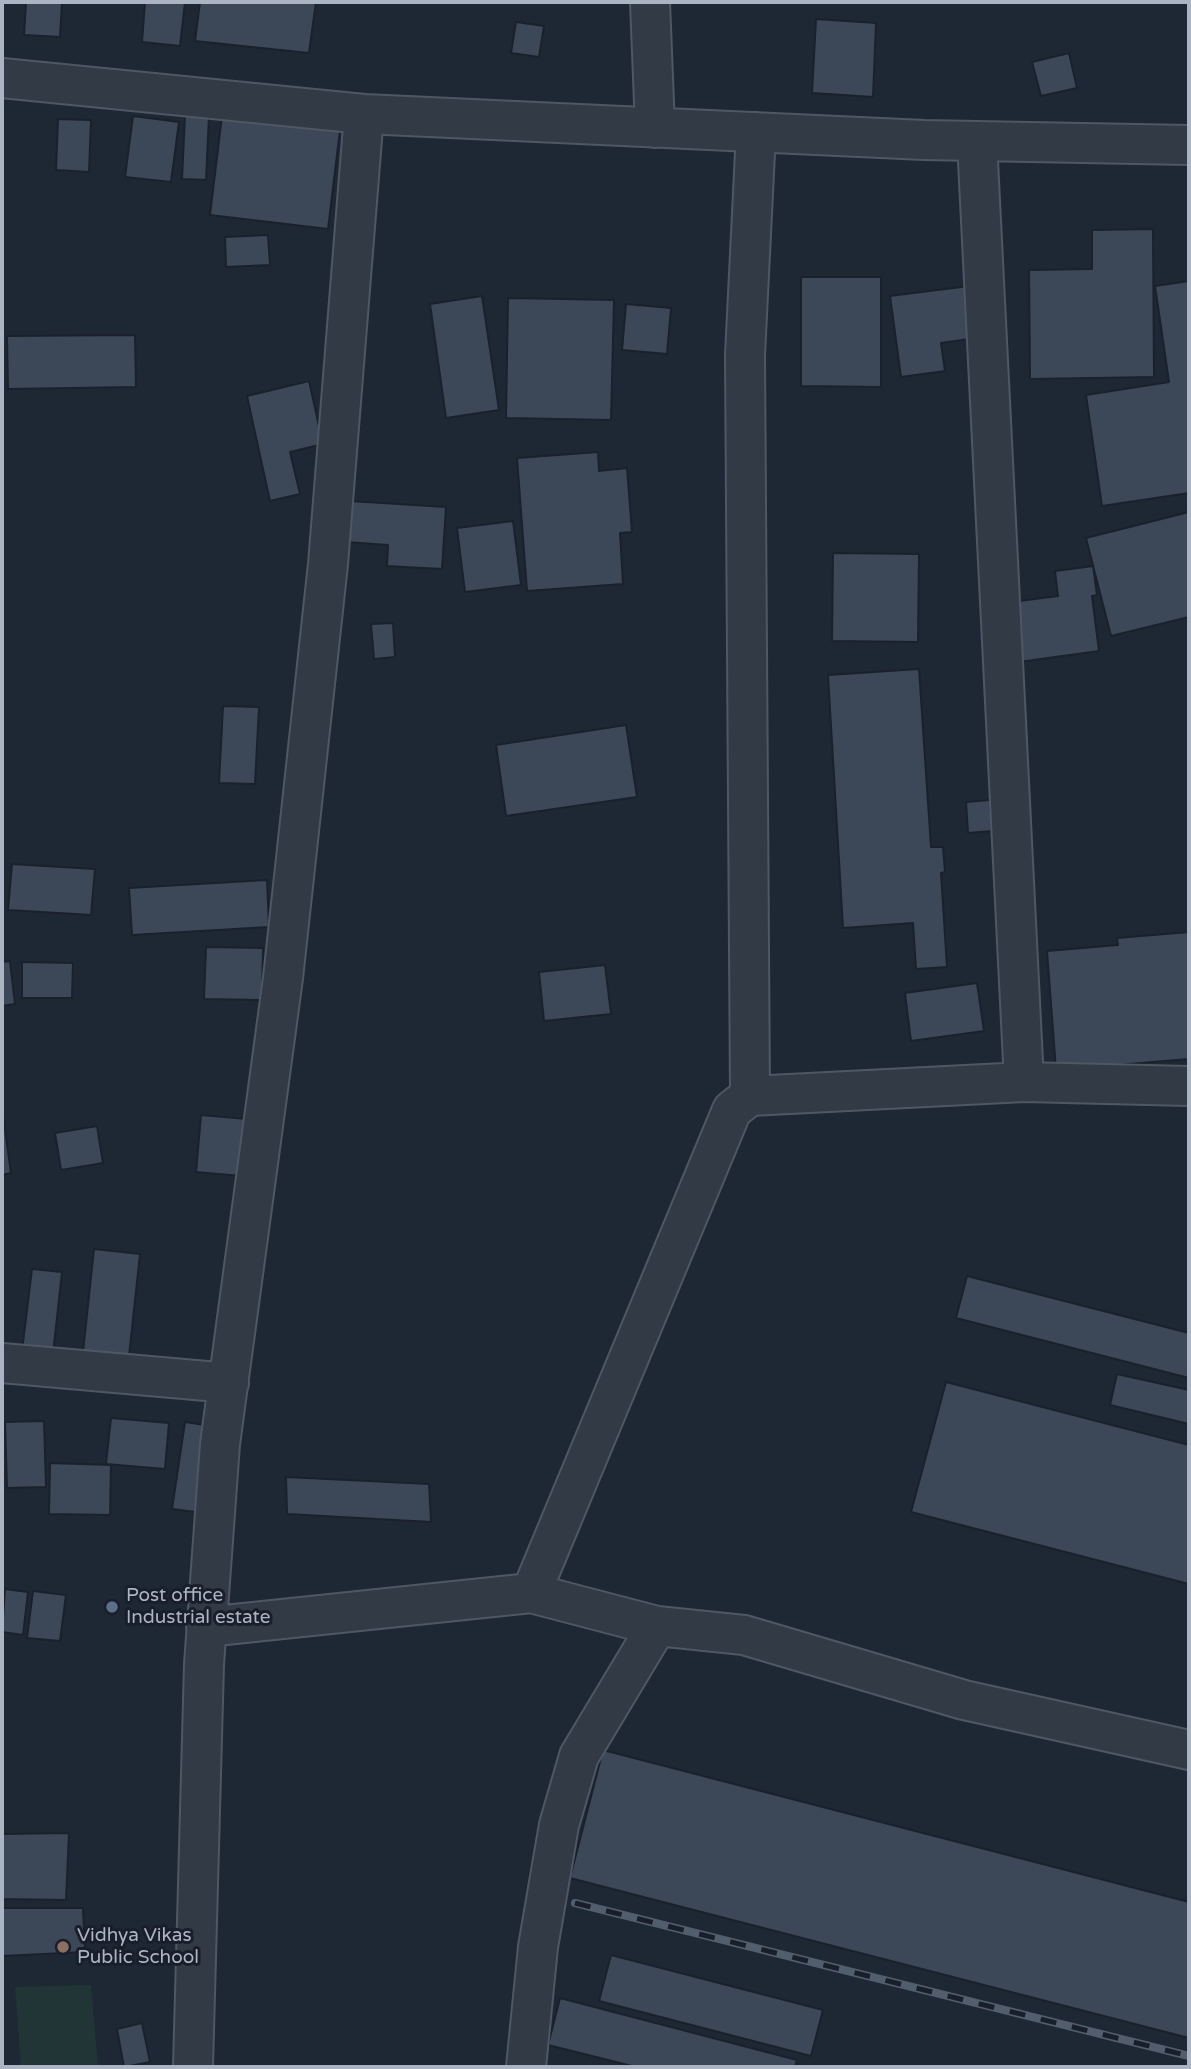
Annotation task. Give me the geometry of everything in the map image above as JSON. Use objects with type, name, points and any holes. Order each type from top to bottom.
[{"type":"street","points":[[650,2],[655,128]]},
{"type":"street","points":[[2,78],[364,114],[977,141],[1189,145]]},
{"type":"street","points":[[193,2067],[206,1627],[220,1444],[283,978],[328,564],[364,114]]},
{"type":"street","points":[[750,1096],[745,355],[757,132]]},
{"type":"street","points":[[977,141],[1024,1082]]},
{"type":"street","points":[[531,1593],[732,1110],[750,1096],[1024,1082],[1189,1086]]},
{"type":"street","points":[[2,1363],[229,1383]]},
{"type":"street","points":[[206,1627],[531,1593],[657,1626],[744,1636],[964,1700],[1189,1750]]},
{"type":"street","points":[[526,2067],[540,1933],[559,1825],[579,1756],[657,1626]]},
{"type":"green space","points":[[91,1985],[98,2067],[21,2067],[15,1987]]},
{"type":"building","points":[[26,2],[62,2],[60,37],[24,35]]},
{"type":"building","points":[[145,2],[185,2],[180,46],[142,42]]},
{"type":"building","points":[[200,2],[316,2],[309,53],[195,41]]},
{"type":"building","points":[[816,19],[876,23],[873,97],[812,93]]},
{"type":"building","points":[[516,22],[544,26],[539,57],[511,53]]},
{"type":"building","points":[[1069,53],[1077,88],[1041,96],[1032,62]]},
{"type":"building","points":[[185,115],[209,116],[206,180],[182,179]]},
{"type":"building","points":[[133,116],[179,122],[171,182],[125,177]]},
{"type":"building","points":[[222,116],[340,130],[328,229],[210,215]]},
{"type":"building","points":[[58,119],[91,120],[89,172],[56,170]]},
{"type":"building","points":[[1153,229],[1154,377],[1030,379],[1029,270],[1092,269],[1092,230]]},
{"type":"building","points":[[268,235],[270,265],[226,267],[225,237]]},
{"type":"building","points":[[801,277],[881,277],[881,387],[801,386]]},
{"type":"building","points":[[1189,281],[1189,493],[1102,506],[1086,395],[1169,382],[1155,286]]},
{"type":"building","points":[[969,286],[976,338],[941,343],[945,371],[901,377],[890,296]]},
{"type":"building","points":[[482,296],[499,410],[446,418],[430,304]]},
{"type":"building","points":[[508,298],[614,300],[611,420],[506,418]]},
{"type":"building","points":[[626,304],[671,308],[667,354],[622,350]]},
{"type":"building","points":[[135,335],[136,387],[8,389],[7,336]]},
{"type":"building","points":[[309,381],[323,444],[290,452],[300,494],[270,501],[247,396]]},
{"type":"building","points":[[598,452],[599,471],[627,468],[632,532],[620,533],[623,584],[527,591],[517,458]]},
{"type":"building","points":[[350,501],[446,507],[442,569],[387,566],[388,545],[346,542]]},
{"type":"building","points":[[1189,512],[1189,617],[1111,636],[1086,538]]},
{"type":"building","points":[[513,521],[521,585],[465,592],[457,528]]},
{"type":"building","points":[[833,553],[919,554],[918,642],[832,641]]},
{"type":"building","points":[[1093,566],[1097,595],[1092,596],[1099,651],[1019,662],[1011,602],[1058,596],[1055,571]]},
{"type":"building","points":[[393,623],[395,657],[374,659],[371,624]]},
{"type":"building","points":[[919,669],[931,847],[943,847],[945,872],[941,873],[947,967],[916,969],[913,923],[843,928],[828,675]]},
{"type":"building","points":[[223,706],[259,707],[255,784],[219,783]]},
{"type":"building","points":[[626,725],[637,797],[506,816],[496,745]]},
{"type":"building","points":[[990,800],[992,831],[968,833],[966,802]]},
{"type":"building","points":[[12,864],[95,869],[91,915],[8,910]]},
{"type":"building","points":[[267,880],[269,927],[132,935],[129,888]]},
{"type":"building","points":[[1189,932],[1189,1059],[1056,1070],[1047,951],[1118,945],[1117,938]]},
{"type":"building","points":[[206,947],[263,948],[262,1000],[204,999]]},
{"type":"building","points":[[10,961],[15,1004],[2,1006],[2,962]]},
{"type":"building","points":[[22,962],[73,963],[72,998],[22,998]]},
{"type":"building","points":[[605,965],[611,1014],[544,1021],[539,972]]},
{"type":"building","points":[[977,983],[984,1031],[911,1041],[905,993]]},
{"type":"building","points":[[2,1108],[11,1173],[2,1175]]},
{"type":"building","points":[[201,1115],[258,1120],[253,1177],[196,1172]]},
{"type":"building","points":[[97,1126],[103,1163],[61,1170],[55,1133]]},
{"type":"building","points":[[94,1249],[140,1254],[129,1356],[83,1352]]},
{"type":"building","points":[[32,1269],[62,1272],[53,1354],[22,1351]]},
{"type":"building","points":[[967,1276],[1189,1333],[1189,1378],[956,1318]]},
{"type":"building","points":[[1117,1374],[1189,1390],[1189,1424],[1110,1405]]},
{"type":"building","points":[[946,1382],[1189,1445],[1189,1584],[911,1512]]},
{"type":"building","points":[[111,1418],[169,1423],[165,1469],[106,1464]]},
{"type":"building","points":[[44,1421],[46,1487],[7,1488],[5,1422]]},
{"type":"building","points":[[185,1422],[218,1427],[204,1513],[172,1509]]},
{"type":"building","points":[[50,1463],[111,1465],[110,1515],[49,1514]]},
{"type":"building","points":[[286,1477],[429,1484],[431,1522],[287,1514]]},
{"type":"building","points":[[5,1589],[28,1592],[23,1635],[2,1632]]},
{"type":"building","points":[[33,1591],[66,1595],[60,1641],[27,1638]]},
{"type":"building","points":[[603,1750],[1189,1902],[1189,2038],[570,1878]]},
{"type":"building","points":[[69,1833],[66,1900],[2,1899],[2,1834]]},
{"type":"building","points":[[2,1908],[83,1908],[85,1952],[2,1956]]},
{"type":"building","points":[[611,1955],[823,2010],[811,2056],[599,2001]]},
{"type":"building","points":[[560,1998],[797,2060],[795,2067],[636,2067],[548,2045]]},
{"type":"building","points":[[142,2023],[150,2062],[124,2067],[117,2029]]},
{"type":"railway","points":[[575,1903],[1189,2056]]},
{"type":"place","name":"Post office Industrial estate","points":[[112,1607]]},
{"type":"place","name":"Vidhya Vikas Public School","points":[[63,1947]]}]
